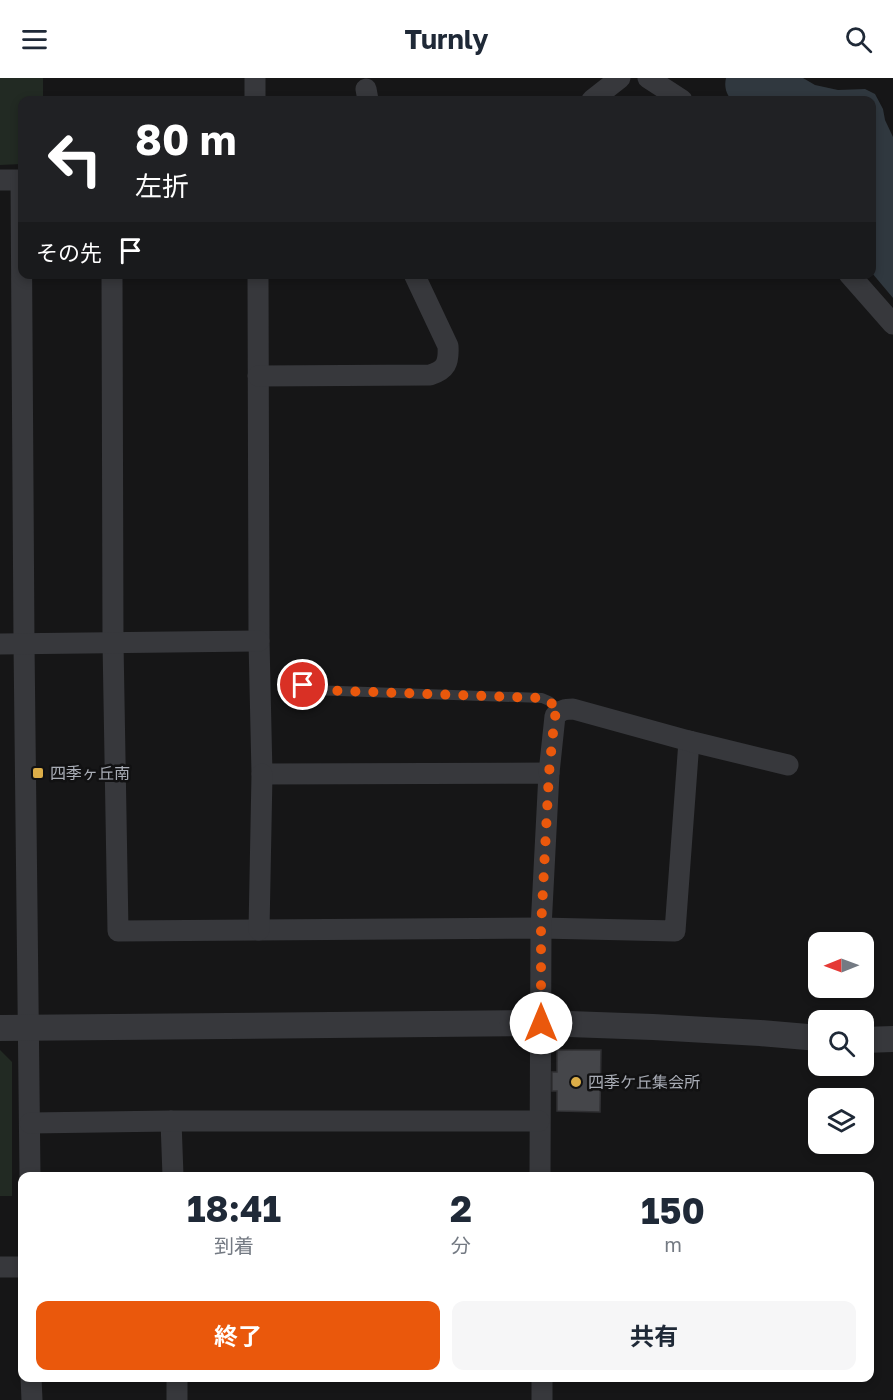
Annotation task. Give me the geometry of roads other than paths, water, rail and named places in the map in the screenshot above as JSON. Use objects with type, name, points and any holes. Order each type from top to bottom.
[{"type":"street","points":[[255,78],[255,96]]},
{"type":"street","points":[[597,96],[620,78]]},
{"type":"street","points":[[648,78],[676,96]]},
{"type":"street","points":[[14,180],[24,643],[30,1172]]},
{"type":"street","points":[[112,279],[113,642],[118,931],[541,928],[675,931],[689,741]]},
{"type":"street","points":[[258,279],[259,640],[262,774],[260,930]]},
{"type":"street","points":[[258,376],[429,375],[439,372],[446,366],[448,346],[416,279]]},
{"type":"street","points":[[853,279],[893,324]]},
{"type":"street","points":[[0,644],[259,640]]},
{"type":"street","points":[[540,1172],[541,928],[549,773],[555,716],[560,711],[573,709],[788,765]]},
{"type":"street","points":[[262,774],[549,773]]},
{"type":"street","points":[[0,1028],[541,1023],[808,1037]]},
{"type":"street","points":[[874,1040],[893,1039]]},
{"type":"street","points":[[30,1123],[171,1120],[539,1120]]},
{"type":"street","points":[[171,1120],[173,1172]]},
{"type":"street","points":[[0,1267],[18,1267]]},
{"type":"street","points":[[31,1382],[32,1400]]},
{"type":"street","points":[[177,1382],[177,1400]]},
{"type":"street","points":[[542,1382],[542,1400]]},
{"type":"lane","points":[[294,676],[310,690],[542,698],[560,711]]},
{"type":"place","name":"四季ヶ丘南","points":[[38,773]]},
{"type":"place","name":"四季ケ丘集会所","points":[[576,1082]]}]
